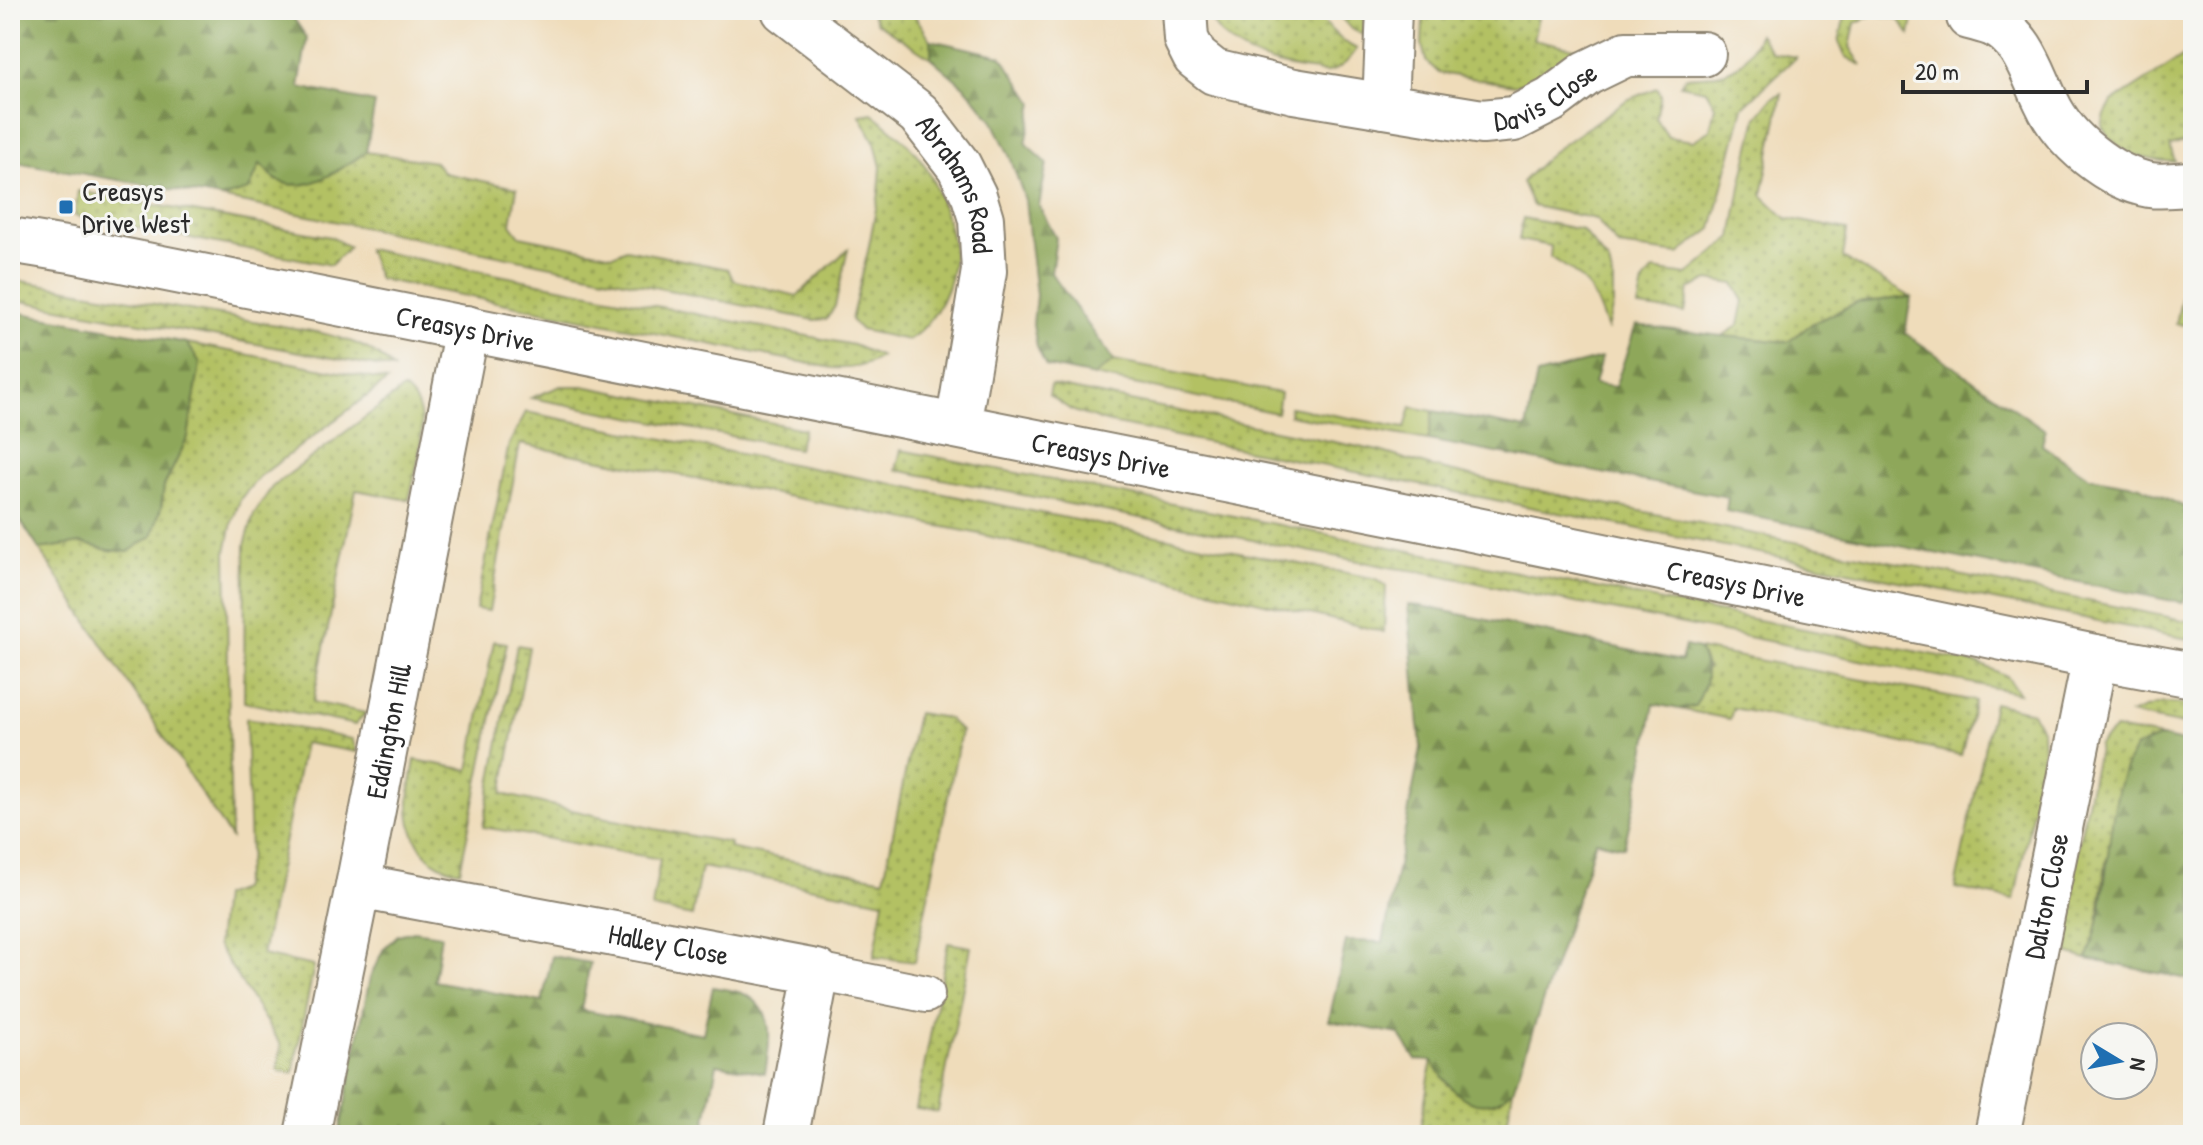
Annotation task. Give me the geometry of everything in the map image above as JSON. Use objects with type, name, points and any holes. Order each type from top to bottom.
[{"type":"street","name":"Abrahams Road","points":[[784,10],[919,114],[959,166],[974,196],[981,219],[984,271],[958,426]]},
{"type":"street","name":"Davis Close","points":[[1184,10],[1186,39],[1195,57],[1214,72],[1294,91],[1482,122],[1514,119],[1551,100],[1587,73],[1626,54],[1703,54]]},
{"type":"street","points":[[1385,106],[1389,10]]},
{"type":"street","points":[[1969,17],[1996,25],[2019,45],[2048,107],[2066,132],[2091,157],[2117,174],[2151,185],[2193,184]]},
{"type":"street","name":"Creasys Drive","points":[[10,240],[467,328],[2193,675]]},
{"type":"street","name":"Eddington Hill","points":[[307,1135],[467,328]]},
{"type":"street","name":"Dalton Close","points":[[1997,1135],[2095,657]]},
{"type":"street","name":"Halley Close","points":[[358,886],[817,972]]},
{"type":"street","points":[[786,1135],[817,972]]},
{"type":"lane","points":[[817,972],[926,994]]},
{"type":"green space","points":[[10,10],[288,10],[307,38],[299,87],[375,103],[366,152],[324,178],[301,185],[279,181],[260,164],[249,190],[221,198],[10,161]]},
{"type":"green space","points":[[870,10],[911,10],[931,40],[931,58],[876,22]]},
{"type":"green space","points":[[1255,10],[1315,10],[1339,37],[1357,49],[1341,66],[1328,72],[1279,64],[1237,47],[1225,38],[1208,13],[1253,21]]},
{"type":"green space","points":[[1334,10],[1364,10],[1364,35],[1351,29]]},
{"type":"green space","points":[[1426,10],[1495,10],[1538,18],[1533,39],[1579,49],[1563,66],[1539,80],[1514,85],[1439,73],[1426,61],[1422,45]]},
{"type":"green space","points":[[1846,10],[1915,10],[1910,35],[1899,19],[1874,14],[1855,23],[1850,47],[1862,66],[1845,56],[1839,42]]},
{"type":"green space","points":[[1759,34],[1772,53],[1796,57],[1743,107],[1712,229],[1679,254],[1618,246],[1596,219],[1533,206],[1522,182],[1551,153],[1627,100],[1657,88],[1661,95],[1656,118],[1668,137],[1693,141],[1710,130],[1715,106],[1706,90],[1680,85],[1686,77],[1713,75],[1732,69],[1746,57]]},
{"type":"green space","points":[[931,40],[1001,56],[1034,103],[1026,144],[1047,163],[1039,206],[1056,238],[1051,273],[1114,361],[1094,376],[1046,366],[1037,347],[1033,324],[1036,295],[1025,200],[1010,157],[992,119],[967,89],[931,58]]},
{"type":"green space","points":[[2193,50],[2193,140],[2170,146],[2175,162],[2142,158],[2117,145],[2102,127],[2112,102]]},
{"type":"green space","points":[[1782,93],[1762,195],[1786,218],[1847,230],[1843,258],[1911,297],[1856,303],[1813,323],[1788,342],[1722,336],[1739,325],[1744,301],[1734,284],[1709,280],[1689,289],[1685,313],[1638,307],[1643,283],[1653,270],[1687,275],[1732,238],[1757,117],[1773,97]]},
{"type":"green space","points":[[872,113],[903,139],[923,162],[940,198],[952,240],[951,274],[942,300],[927,323],[908,340],[861,330],[851,320],[879,193],[881,167],[875,143],[860,115]]},
{"type":"green space","points":[[366,152],[435,162],[444,173],[517,188],[511,224],[520,236],[613,255],[626,249],[728,269],[733,280],[797,296],[848,249],[835,306],[827,319],[814,320],[221,198],[249,189],[260,164],[278,181],[334,173]]},
{"type":"green space","points":[[78,191],[331,237],[349,247],[331,265],[75,216]]},
{"type":"green space","points":[[1523,218],[1582,230],[1609,263],[1613,305],[1607,329],[1587,286],[1550,257],[1551,246],[1519,240]]},
{"type":"green space","points":[[2193,221],[2193,326],[2176,324],[2192,249],[2189,222]]},
{"type":"green space","points":[[367,249],[853,345],[881,357],[858,367],[832,368],[379,279]]},
{"type":"green space","points":[[10,279],[317,332],[368,349],[393,369],[10,299]]},
{"type":"green space","points":[[1911,297],[1905,333],[2045,430],[2042,445],[2089,477],[2140,486],[2191,510],[2193,578],[2183,603],[1726,511],[1728,497],[1428,440],[1433,411],[1526,429],[1537,375],[1601,358],[1594,384],[1615,387],[1636,325],[1788,342],[1813,323],[1856,303]]},
{"type":"green space","points":[[10,311],[187,343],[200,363],[188,437],[164,486],[152,536],[128,552],[81,543],[39,549],[10,505]]},
{"type":"green space","points":[[187,343],[387,381],[259,477],[241,498],[232,522],[226,552],[231,838],[39,549],[81,543],[108,550],[161,508],[164,486],[188,437],[200,363]]},
{"type":"green space","points":[[1114,361],[1280,393],[1277,413],[1094,376]]},
{"type":"green space","points":[[1051,385],[1379,451],[1506,484],[2193,622],[2193,640],[1106,422],[1071,410],[1049,395]]},
{"type":"green space","points":[[561,386],[583,386],[804,429],[798,449],[531,398]]},
{"type":"green space","points":[[403,389],[413,398],[419,410],[421,425],[419,457],[409,500],[356,490],[313,702],[366,713],[355,725],[244,702],[245,545],[254,514],[272,487]]},
{"type":"green space","points":[[1290,407],[1405,428],[1411,407],[1433,411],[1428,440],[1289,415]]},
{"type":"green space","points":[[526,412],[1377,579],[1386,586],[1384,632],[975,533],[520,444],[489,611],[476,609],[509,444]]},
{"type":"green space","points":[[901,450],[1980,664],[2007,676],[2019,693],[1452,577],[896,470]]},
{"type":"green space","points":[[1408,605],[1681,661],[1685,646],[1699,649],[1705,665],[1705,684],[1695,706],[1679,709],[1654,704],[1624,847],[1596,841],[1513,1090],[1490,1103],[1471,1102],[1455,1092],[1432,1061],[1416,1060],[1399,1034],[1329,1021],[1346,941],[1383,942],[1421,748]]},
{"type":"green space","points":[[494,641],[507,643],[460,871],[437,863],[421,848],[412,828],[410,787],[415,760],[469,770]]},
{"type":"green space","points":[[517,645],[529,647],[502,794],[730,843],[729,848],[884,879],[917,713],[947,718],[961,731],[915,962],[874,957],[884,901],[701,867],[692,916],[652,908],[660,859],[483,827]]},
{"type":"green space","points":[[1699,649],[1975,701],[1961,755],[1733,708],[1730,719],[1679,709],[1695,706],[1707,668]]},
{"type":"green space","points":[[1994,703],[2032,712],[2042,731],[2040,776],[2014,900],[1955,888]]},
{"type":"green space","points":[[2164,703],[2193,705],[2193,727],[2130,714]]},
{"type":"green space","points":[[246,718],[352,739],[357,752],[304,743],[262,955],[314,966],[293,1073],[278,1071],[281,1045],[217,945],[222,896],[241,889],[250,855]]},
{"type":"green space","points":[[2115,729],[2161,737],[2135,748],[2106,862],[2096,936],[2087,959],[2057,950],[2099,744]]},
{"type":"green space","points":[[2161,737],[2193,744],[2193,980],[2087,959],[2100,914],[2112,822],[2122,776],[2135,748]]},
{"type":"green space","points":[[413,931],[441,935],[434,981],[542,1002],[552,956],[590,963],[581,1010],[703,1034],[713,987],[744,994],[762,1009],[769,1028],[765,1073],[717,1064],[703,1135],[339,1135],[370,977],[384,948],[398,935]]},
{"type":"green space","points":[[948,943],[971,947],[938,1112],[916,1109]]},
{"type":"green space","points":[[1432,1060],[1448,1085],[1493,1103],[1513,1090],[1505,1135],[1419,1135]]},
{"type":"place","name":"Creasys Drive West","points":[[66,207]]}]
